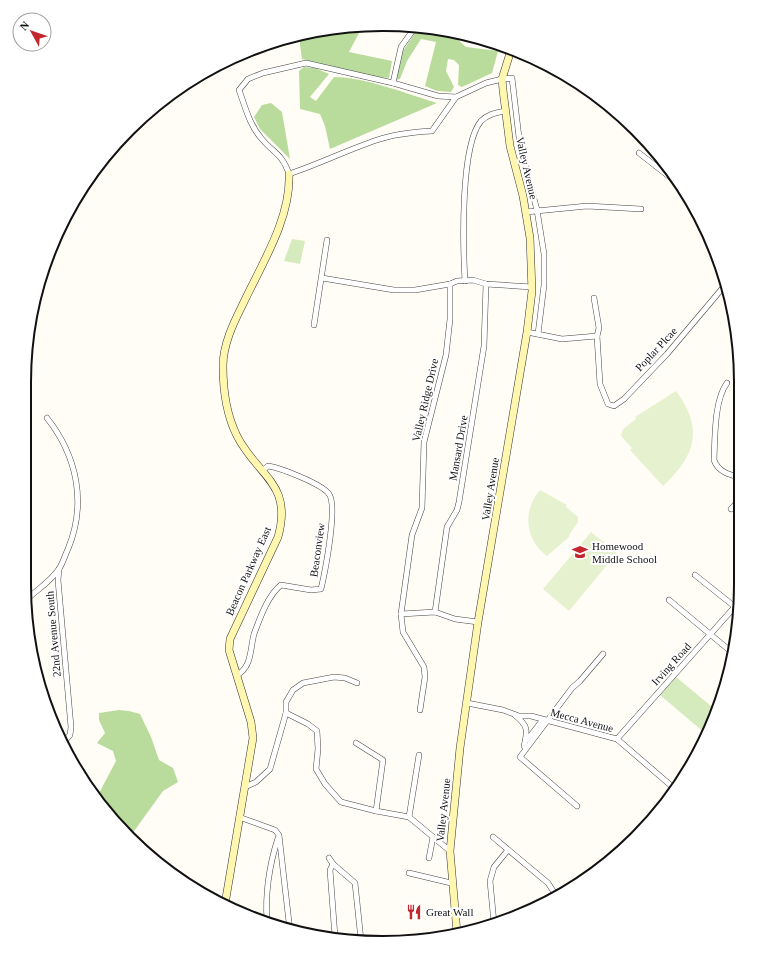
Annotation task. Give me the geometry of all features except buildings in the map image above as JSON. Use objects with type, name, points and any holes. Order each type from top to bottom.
[{"type":"main road","name":"Valley Avenue","points":[[456,928],[451,884],[450,851],[460,748],[468,703],[478,622],[527,332],[532,287],[530,238],[526,212],[510,146],[505,111],[502,79],[509,55]]},
{"type":"main road","name":"Beacon Parkway East","points":[[226,899],[254,738],[251,722],[230,650],[230,639],[278,537],[282,522],[282,506],[279,494],[273,482],[251,459],[231,422],[224,395],[223,364],[228,339],[235,320],[282,221],[290,190],[289,174]]},
{"type":"street","points":[[393,83],[401,47],[411,33]]},
{"type":"street","points":[[456,96],[432,131],[410,132],[378,139],[289,174],[285,162],[262,139],[252,126],[239,90],[248,79],[263,73],[306,63],[393,83],[438,96],[456,96],[486,83],[512,78],[520,146],[537,210],[544,262],[544,285],[538,334]]},
{"type":"street","points":[[465,281],[464,202],[470,150],[474,136],[481,121],[492,113],[505,111]]},
{"type":"street","points":[[639,153],[663,172]]},
{"type":"street","points":[[526,212],[587,206],[641,210]]},
{"type":"street","points":[[314,325],[327,240]]},
{"type":"street","points":[[322,278],[394,290],[415,290],[450,284],[457,281],[532,287]]},
{"type":"street","name":"Valley Ridge Drive","points":[[420,710],[425,677],[424,667],[403,632],[401,614],[412,535],[422,508],[424,442],[446,356],[450,319],[450,284]]},
{"type":"street","name":"Mansard Drive","points":[[435,612],[447,527],[457,510],[459,502],[480,381],[484,346],[486,284]]},
{"type":"street","name":"Poplar Plcae","points":[[597,336],[600,384],[608,404],[614,406],[624,399],[721,290]]},
{"type":"street","points":[[527,332],[562,339],[597,336],[599,328],[594,298]]},
{"type":"street","points":[[727,383],[722,389],[719,399],[714,460],[716,466],[721,470],[734,475]]},
{"type":"street","points":[[31,595],[60,568],[74,534],[77,520],[78,492],[75,471],[68,452],[57,431],[47,418]]},
{"type":"street","name":"Beaconview","points":[[237,675],[244,671],[248,662],[255,633],[274,591],[281,584],[310,590],[321,589],[333,509],[330,494],[320,486],[280,468],[268,466],[262,470]]},
{"type":"street","points":[[731,510],[734,506]]},
{"type":"street","name":"22nd Avenue South","points":[[60,568],[58,580],[71,727],[70,735],[67,739]]},
{"type":"street","points":[[695,575],[733,605]]},
{"type":"street","points":[[669,600],[728,649]]},
{"type":"street","points":[[401,614],[435,612],[455,619],[478,622]]},
{"type":"street","name":"Irving Road","points":[[617,739],[733,613]]},
{"type":"street","points":[[577,806],[521,759],[521,754],[541,722],[545,721],[603,654]]},
{"type":"street","points":[[245,787],[256,782],[270,768],[286,713],[286,702],[292,690],[303,684],[334,677],[345,678],[357,683]]},
{"type":"street","name":"Mecca Avenue","points":[[468,703],[514,714],[536,717],[545,721],[617,739],[671,785]]},
{"type":"street","points":[[286,713],[308,724],[317,731],[318,749],[316,768],[325,784],[341,802],[376,811],[409,817],[450,851]]},
{"type":"street","points":[[514,714],[523,723],[526,729],[527,737],[525,746]]},
{"type":"street","points":[[356,743],[383,760],[376,811]]},
{"type":"street","points":[[409,817],[419,755]]},
{"type":"street","points":[[240,817],[275,830],[279,835],[289,923]]},
{"type":"street","points":[[267,916],[266,892],[271,862],[279,835]]},
{"type":"street","points":[[429,858],[432,837]]},
{"type":"street","points":[[493,837],[548,883],[553,891]]},
{"type":"street","points":[[493,917],[490,881],[494,867],[508,850]]},
{"type":"street","points":[[329,858],[333,864],[355,883],[360,935]]},
{"type":"street","points":[[333,864],[330,870],[335,933]]},
{"type":"street","points":[[409,873],[451,884]]},
{"type":"green space","points":[[357,32],[359,33],[349,52],[392,61],[389,78],[370,76],[302,59],[300,41],[314,38]]},
{"type":"green space","points":[[415,33],[457,39],[466,47],[498,51],[492,73],[462,87],[458,85],[459,65],[454,60],[448,59],[446,71],[454,87],[451,92],[437,91],[425,86],[436,42],[421,39],[407,61],[400,79],[396,80],[403,51]]},
{"type":"green space","points":[[304,67],[315,68],[329,74],[310,97],[316,101],[334,77],[372,83],[437,103],[330,149],[325,126],[320,114],[300,109],[299,71]]},
{"type":"green space","points":[[271,103],[282,112],[290,159],[260,129],[254,117],[262,105]]},
{"type":"green space","points":[[292,239],[305,241],[300,264],[284,261]]},
{"type":"green space","points":[[676,391],[685,405],[690,418],[693,430],[692,441],[689,452],[683,463],[663,486],[630,450],[632,448],[621,436],[623,429],[636,419],[635,417]]},
{"type":"green space","points":[[540,490],[567,505],[566,507],[578,517],[578,522],[569,535],[570,536],[547,556],[534,542],[528,525],[530,507]]},
{"type":"green space","points":[[591,532],[617,553],[569,611],[543,589]]},
{"type":"green space","points":[[676,677],[712,706],[702,731],[660,695]]},
{"type":"green space","points":[[119,710],[140,714],[151,737],[159,760],[173,768],[178,782],[163,791],[133,832],[118,816],[100,792],[116,761],[113,751],[97,743],[105,733],[99,720],[99,713]]},
{"type":"place","name":"Homewood Middle School","points":[[580,552]]},
{"type":"place","name":"Great Wall","points":[[414,912]]}]
